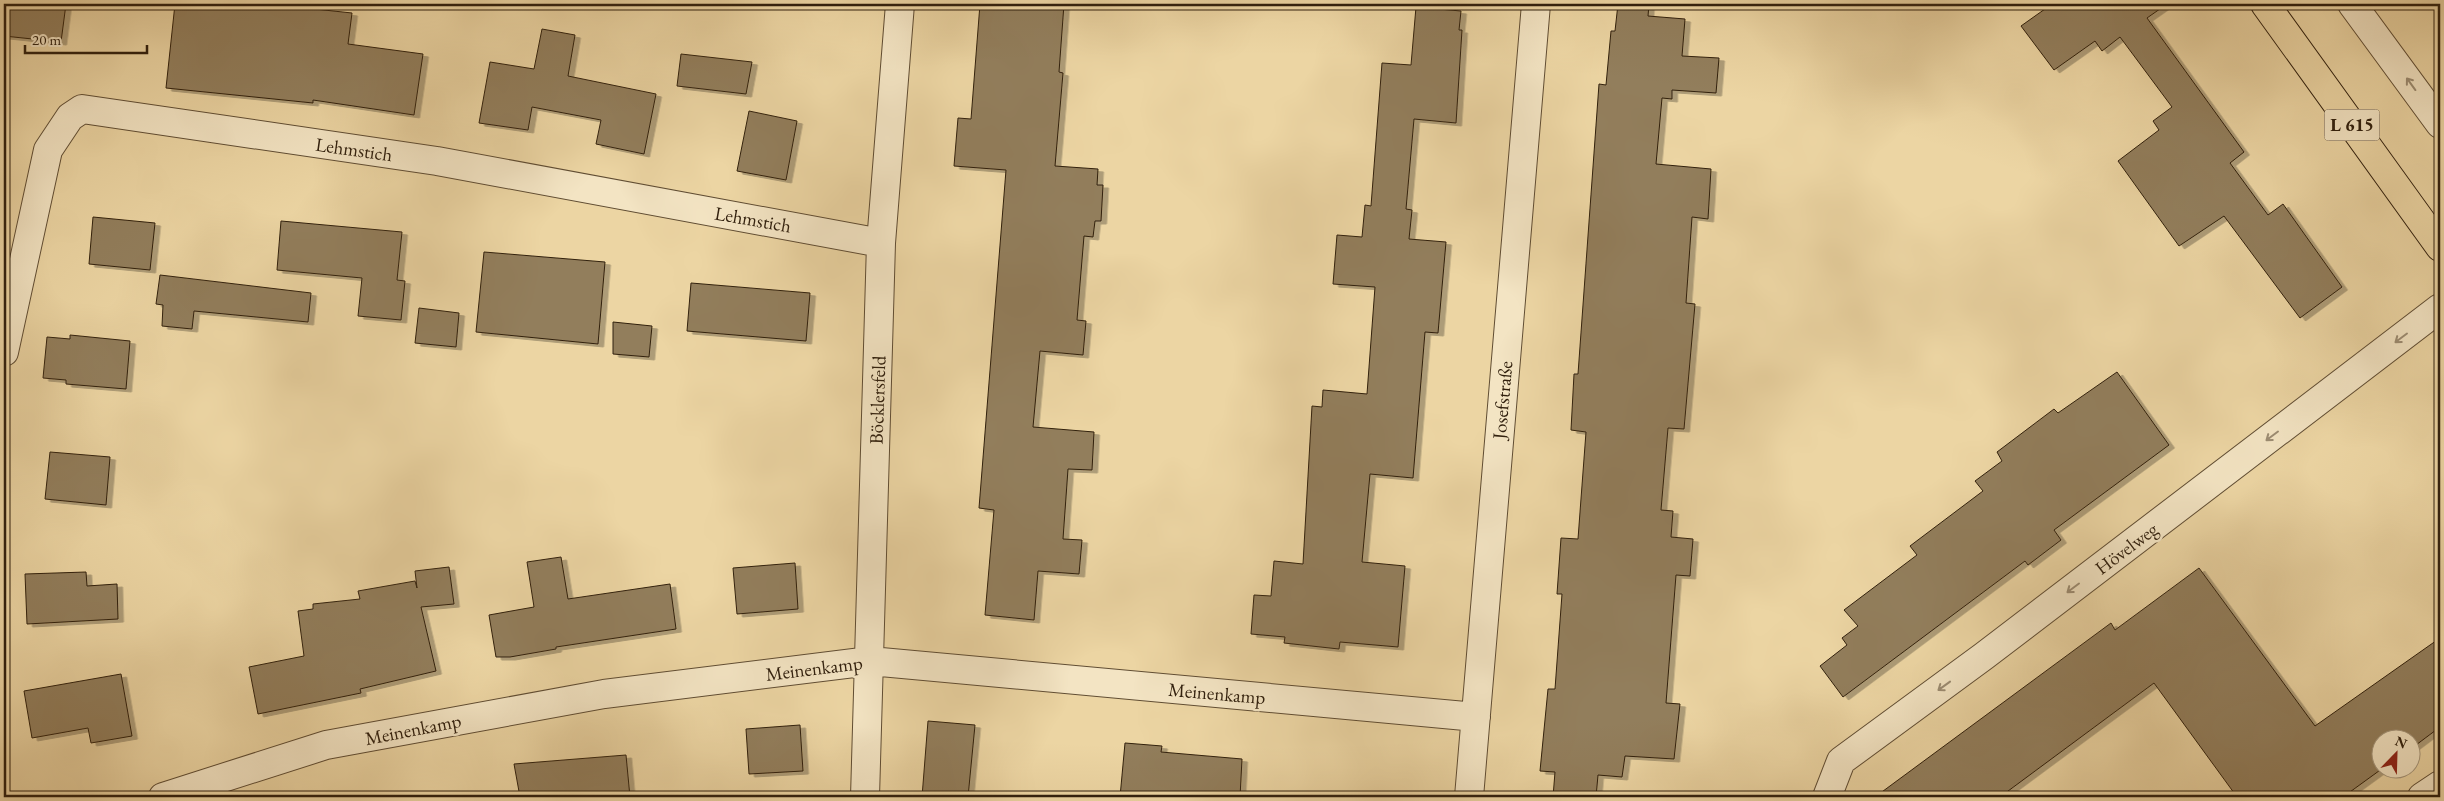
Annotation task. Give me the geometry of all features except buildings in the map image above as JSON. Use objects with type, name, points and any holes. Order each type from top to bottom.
[{"type":"main road","name":"L 615","points":[[2265,4],[2440,247]]},
{"type":"street","name":"Böcklersfeld","points":[[865,797],[881,243],[900,4]]},
{"type":"street","name":"Josefstraße","points":[[1469,797],[1536,4]]},
{"type":"street","points":[[2352,4],[2440,124]]},
{"type":"street","name":"Lehmstich","points":[[4,352],[48,150],[70,117],[82,109],[437,161],[881,243]]},
{"type":"street","name":"Hövelweg","points":[[1827,797],[1841,761],[1984,656],[2440,308]]},
{"type":"street","name":"Meinenkamp","points":[[163,797],[326,745],[604,694],[870,662],[1476,717]]},
{"type":"street","points":[[2422,797],[2440,785]]}]
